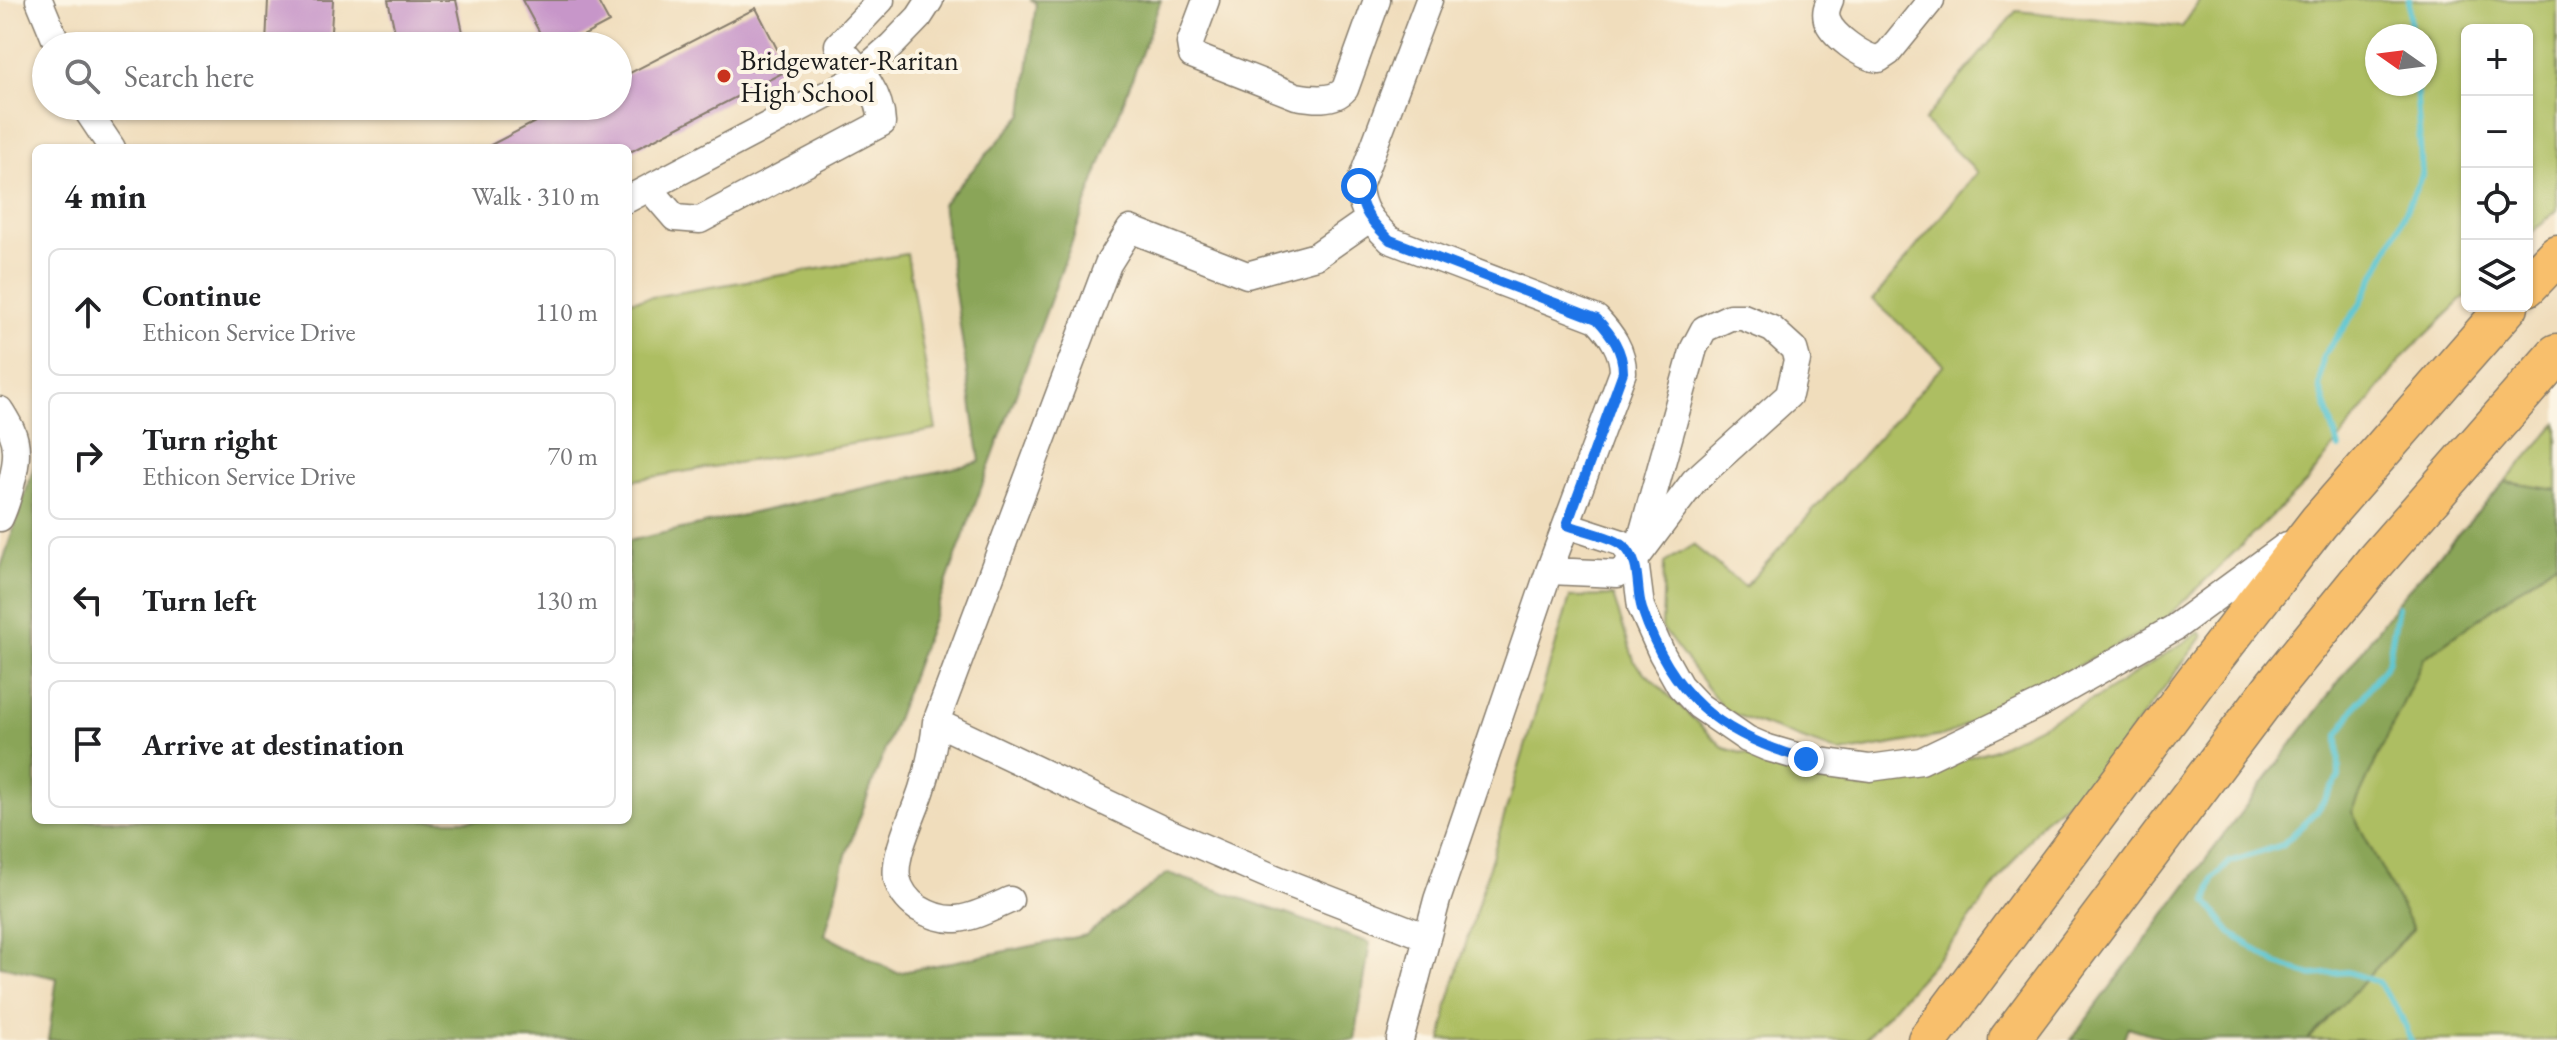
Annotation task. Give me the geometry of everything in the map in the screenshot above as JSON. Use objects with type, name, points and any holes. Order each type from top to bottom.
[{"type":"highway","points":[[2533,280],[2557,255]]},
{"type":"highway","points":[[1928,1040],[2198,678],[2319,522],[2503,312]]},
{"type":"highway","points":[[2009,1040],[2276,684],[2394,539],[2557,354]]},
{"type":"street","points":[[39,0],[52,32]]},
{"type":"street","points":[[881,0],[838,45],[861,71],[882,105],[882,123],[700,220],[675,218],[638,193],[850,82],[861,71],[922,10],[893,0]]},
{"type":"street","points":[[1206,0],[1190,43],[1192,55],[1288,93],[1312,98],[1334,97],[1345,89],[1377,0]]},
{"type":"street","points":[[1400,1040],[1437,900],[1549,571],[1623,372],[1621,355],[1611,334],[1597,319],[1390,240],[1369,219],[1360,201],[1359,186],[1429,0]]},
{"type":"street","points":[[1830,0],[1825,12],[1828,24],[1858,53],[1879,59],[1888,53],[1931,0]]},
{"type":"street","points":[[93,120],[109,144]]},
{"type":"street","points":[[1010,900],[964,920],[936,919],[908,901],[897,877],[903,839],[922,792],[934,745],[936,722],[1108,264],[1130,229],[1247,275],[1316,256],[1369,219]]},
{"type":"street","points":[[1549,571],[1618,574],[1635,560],[1694,481],[1789,395],[1797,360],[1794,349],[1772,329],[1743,317],[1720,320],[1704,329],[1694,348],[1635,560],[1641,607],[1680,686],[1699,706],[1747,739],[1768,748],[1806,759],[1870,768],[1921,761],[2042,703],[2174,628],[2319,522]]},
{"type":"street","points":[[0,410],[12,430],[17,452],[0,518]]},
{"type":"street","points":[[1567,525],[1622,543],[1635,560]]},
{"type":"street","points":[[936,722],[1166,831],[1277,879],[1427,937]]},
{"type":"green space","points":[[1030,0],[1161,0],[846,855],[825,935],[897,973],[1086,935],[1168,873],[1370,943],[1355,1040],[48,1040],[57,978],[0,966],[0,570],[32,473],[32,824],[632,824],[632,540],[980,462],[942,204],[1023,114],[1036,3]]},
{"type":"green space","points":[[2200,0],[2557,0],[2557,210],[2533,232],[2533,24],[2461,24],[2461,301],[2404,356],[2306,483],[2162,622],[1947,735],[1841,753],[1725,711],[1662,628],[1664,563],[1693,545],[1745,587],[1944,364],[1873,300],[1977,172],[1924,121],[2016,11],[2182,27]]},
{"type":"green space","points":[[907,254],[936,430],[632,480],[632,300]]},
{"type":"green space","points":[[2557,423],[2557,490],[2505,482]]},
{"type":"green space","points":[[2505,482],[2557,490],[2557,562],[2424,658],[2352,812],[2413,929],[2308,1040],[2169,1040],[2128,1027],[2123,1040],[2071,1040],[2404,594]]},
{"type":"green space","points":[[2557,562],[2557,1040],[2308,1040],[2413,929],[2351,812],[2424,658]]},
{"type":"green space","points":[[1613,596],[1635,663],[1724,748],[1863,789],[1992,750],[2098,697],[2200,632],[2203,636],[2096,778],[2043,821],[1955,939],[1864,1040],[1442,1040],[1447,1007],[1570,597]]},
{"type":"building","points":[[268,0],[333,0],[331,32],[267,32]]},
{"type":"building","points":[[388,0],[456,0],[463,32],[395,32]]},
{"type":"building","points":[[522,0],[597,0],[609,22],[590,32],[539,32]]},
{"type":"building","points":[[756,8],[788,70],[632,151],[632,144],[493,144],[539,120],[632,120],[632,72]]},
{"type":"waterway","points":[[2409,0],[2410,24]]},
{"type":"waterway","points":[[2339,448],[2320,387],[2323,356],[2359,306],[2422,175],[2417,96]]},
{"type":"waterway","points":[[2398,607],[2388,663],[2338,735],[2339,777],[2317,811],[2282,845],[2230,862],[2213,879],[2207,902],[2231,933],[2277,964],[2311,975],[2348,972],[2377,982],[2396,1006],[2411,1040]]},
{"type":"place","name":"Bridgewater-Raritan High School","points":[[724,76]]},
{"type":"route","points":[[1359,186],[1360,201],[1369,219],[1390,240],[1597,319],[1611,334],[1623,361],[1623,372],[1567,525],[1622,543],[1635,560],[1641,607],[1680,686],[1699,706],[1747,739],[1806,759]]}]
